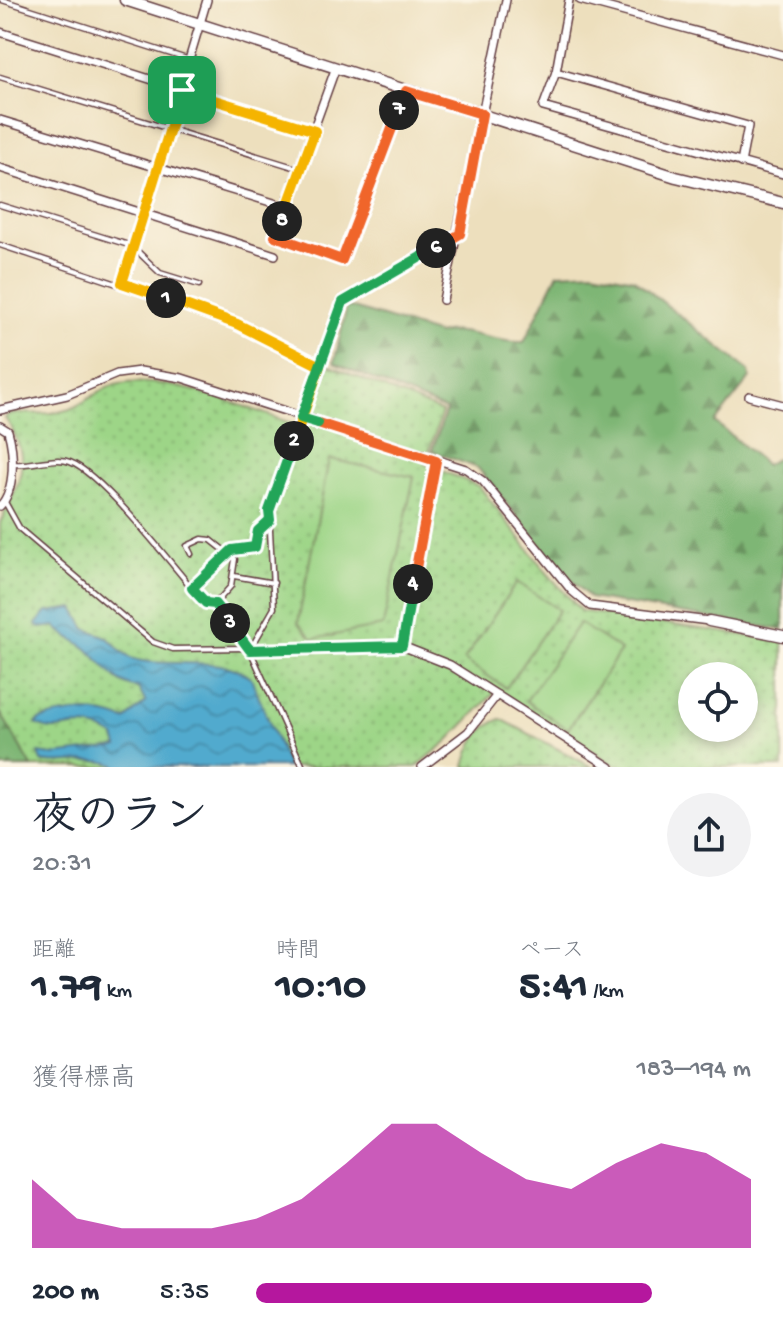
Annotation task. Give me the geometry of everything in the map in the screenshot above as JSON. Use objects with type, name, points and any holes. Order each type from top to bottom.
[{"type":"street","points":[[125,0],[676,177],[783,203]]},
{"type":"street","points":[[122,283],[203,24],[207,0]]},
{"type":"street","points":[[443,300],[460,234],[506,0]]},
{"type":"street","points":[[569,0],[556,72],[543,107],[783,174]]},
{"type":"street","points":[[580,0],[783,55]]},
{"type":"street","points":[[0,32],[315,131]]},
{"type":"street","points":[[336,67],[275,236],[342,260],[406,91]]},
{"type":"street","points":[[556,72],[748,126],[741,163]]},
{"type":"street","points":[[0,120],[287,207]]},
{"type":"street","points":[[0,168],[275,255]]},
{"type":"street","points":[[301,418],[343,302],[460,234]]},
{"type":"street","points":[[0,410],[67,395],[117,374],[140,371],[182,378],[466,469],[483,481],[572,591],[590,606],[709,621],[783,636]]},
{"type":"street","points":[[749,396],[783,405]]},
{"type":"street","points":[[0,426],[8,431],[15,464],[2,504]]},
{"type":"street","points":[[402,646],[450,665],[610,767]]},
{"type":"street","points":[[422,767],[468,732],[497,695]]},
{"type":"lane","points":[[2,0],[191,60]]},
{"type":"lane","points":[[0,77],[301,169]]},
{"type":"lane","points":[[0,205],[132,246],[160,273],[199,285]]},
{"type":"lane","points":[[0,245],[122,283],[237,324],[320,366]]},
{"type":"lane","points":[[250,650],[274,608],[269,511],[301,418]]},
{"type":"lane","points":[[15,464],[63,461],[77,466],[129,514],[206,603],[215,604],[250,650],[303,767]]},
{"type":"lane","points":[[2,504],[20,529],[153,642],[173,649],[402,646],[436,461]]},
{"type":"lane","points":[[192,588],[229,552],[255,547],[258,531],[270,520]]},
{"type":"lane","points":[[191,554],[187,546],[202,539],[211,540],[235,559],[231,586],[215,604]]},
{"type":"lane","points":[[234,576],[274,583]]},
{"type":"green space","points":[[593,271],[634,279],[749,371],[750,378],[715,422],[766,465],[783,454],[783,630],[590,598],[558,567],[478,468],[432,451],[446,410],[334,363],[347,306],[438,334],[468,333],[524,342],[558,273]]},
{"type":"green space","points":[[329,365],[442,412],[425,464],[479,486],[581,611],[783,641],[783,767],[618,767],[497,690],[448,741],[416,767],[15,767],[0,740],[0,523],[18,483],[21,459],[14,433],[5,418],[9,414],[63,411],[120,384],[142,383],[189,389],[306,428]]},
{"type":"green space","points":[[329,459],[414,477],[383,626],[313,639],[298,623]]},
{"type":"green space","points":[[517,582],[559,610],[506,688],[464,660]]},
{"type":"green space","points":[[579,623],[621,650],[568,729],[526,701]]},
{"type":"green space","points":[[0,712],[32,767],[0,767]]},
{"type":"green space","points":[[501,719],[592,767],[465,767],[477,738],[493,722]]},
{"type":"water","points":[[74,608],[86,629],[106,637],[132,659],[226,666],[251,678],[288,767],[119,767],[101,761],[41,761],[38,753],[53,755],[118,747],[115,737],[102,730],[80,726],[45,728],[36,724],[39,720],[82,712],[125,720],[146,702],[138,688],[116,678],[87,649],[55,626],[41,628],[36,624],[47,612]]},
{"type":"route","points":[[182,90],[122,283],[237,324],[320,366],[301,418],[279,489],[269,511],[270,520],[262,524],[258,531],[255,547],[232,550],[192,588],[206,603],[215,604],[250,650],[402,646],[436,461],[301,418],[320,366],[343,302],[460,234],[482,114],[406,91],[342,260],[275,236],[315,131],[182,90]]}]
